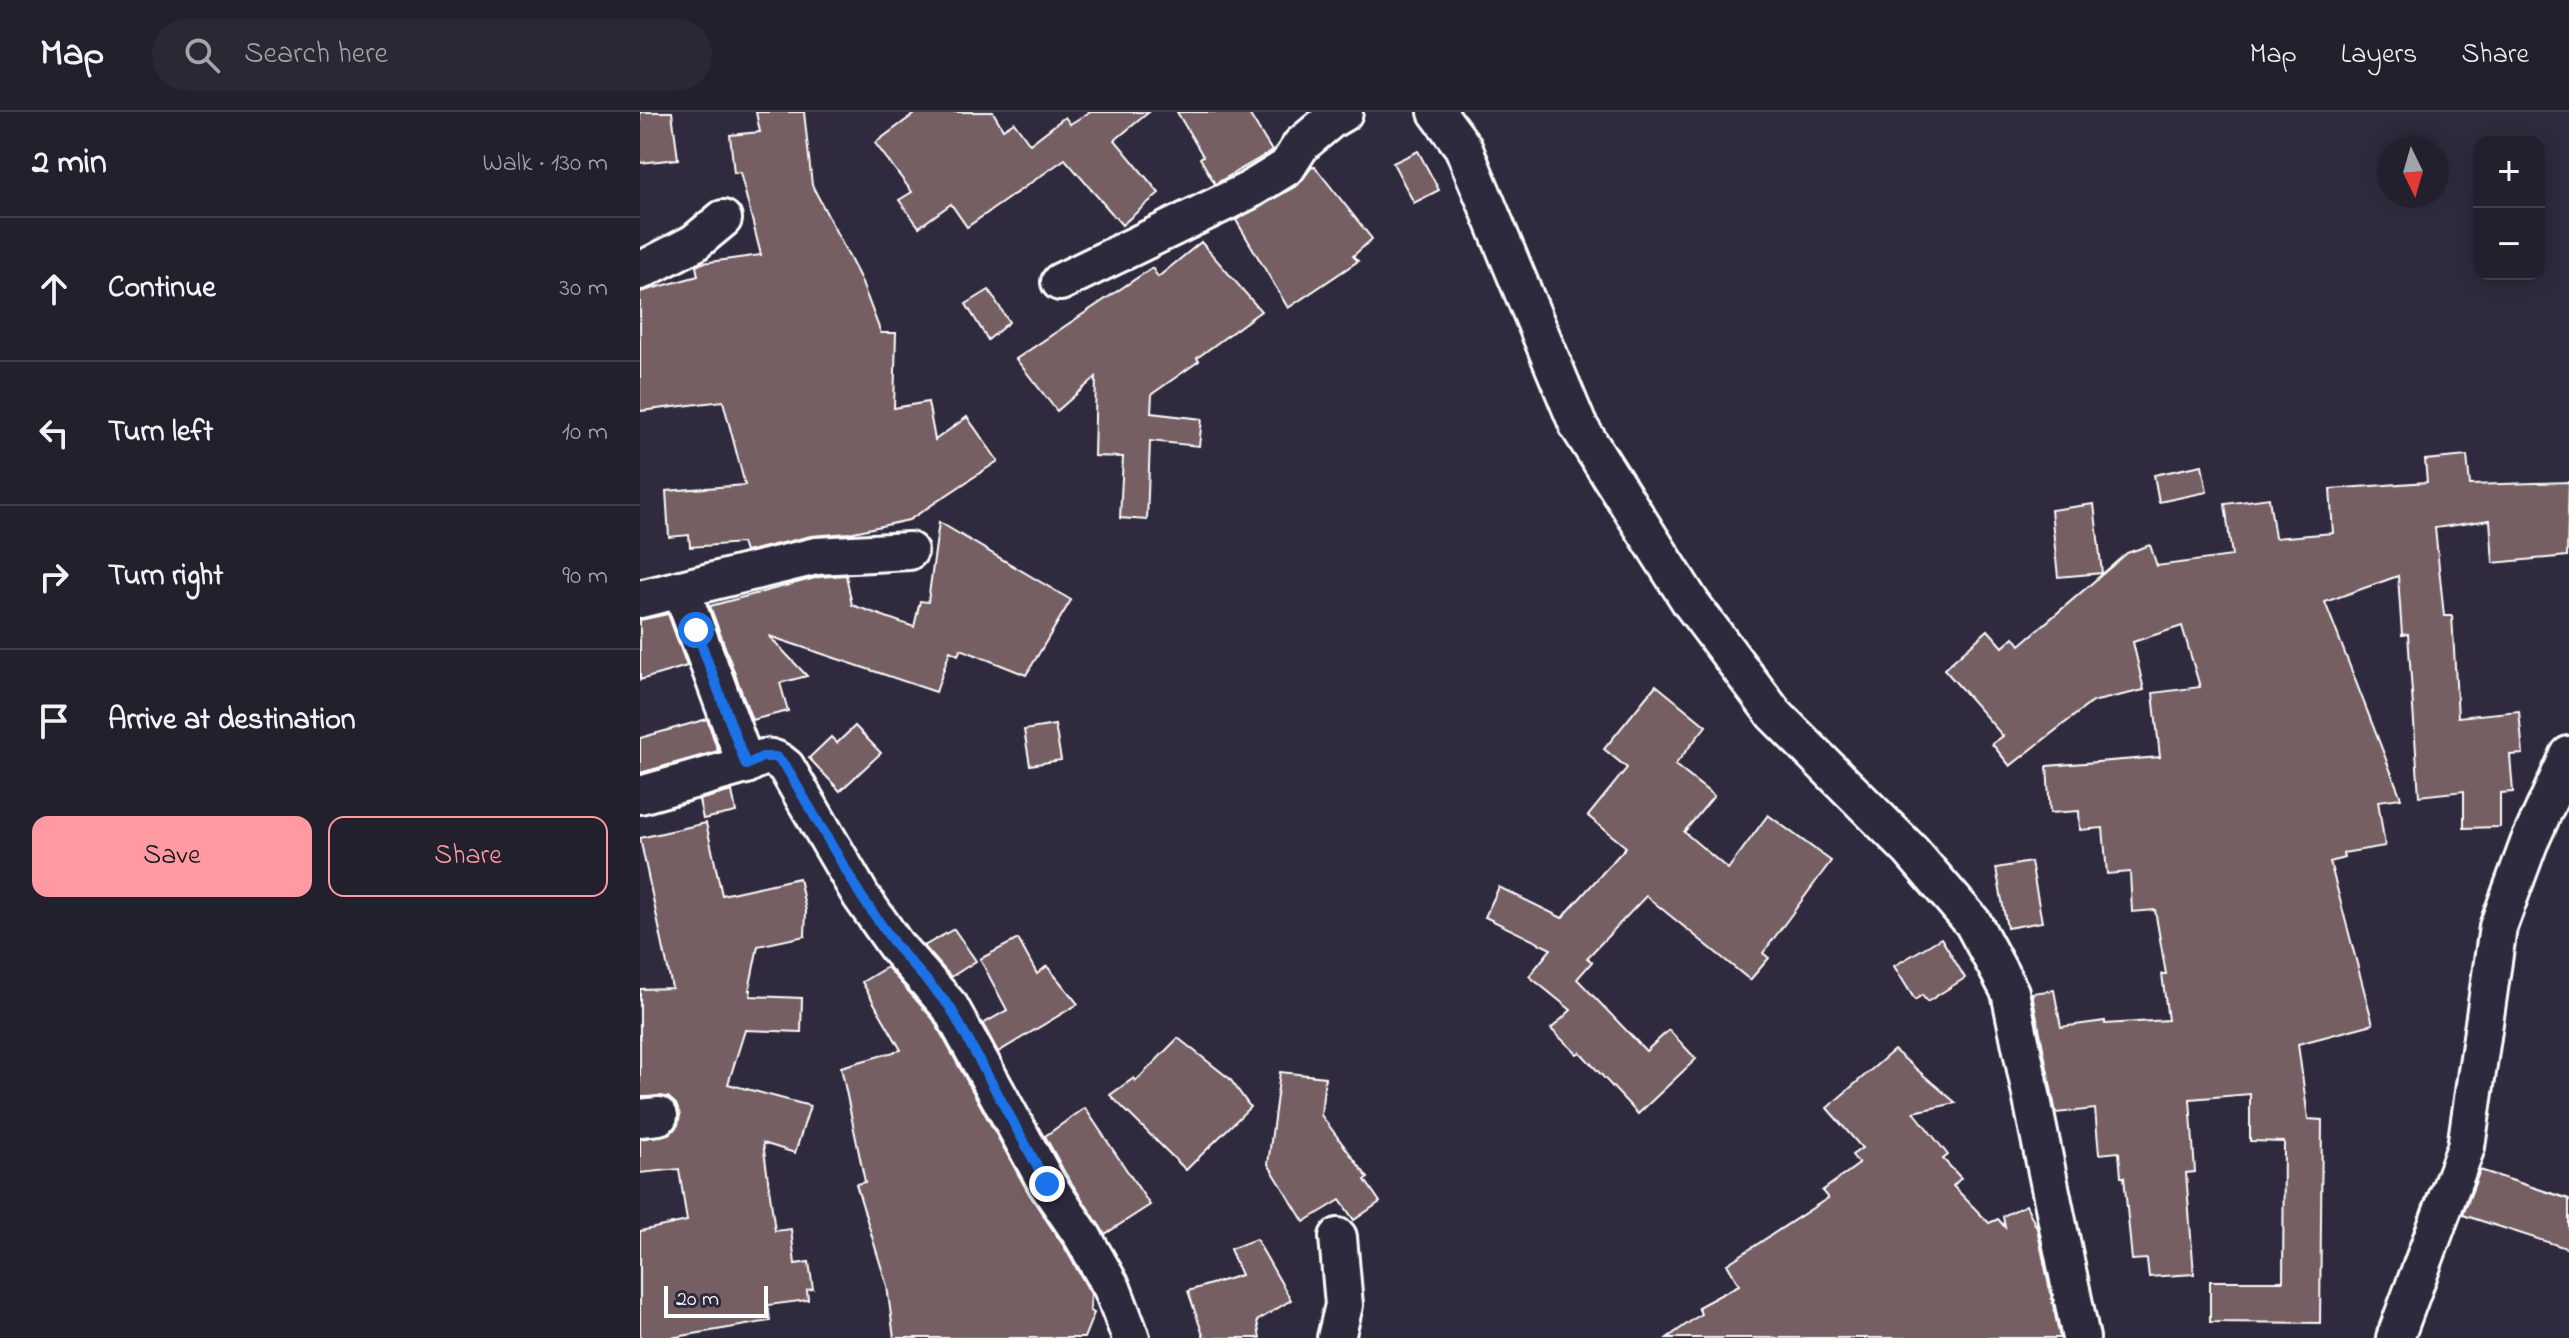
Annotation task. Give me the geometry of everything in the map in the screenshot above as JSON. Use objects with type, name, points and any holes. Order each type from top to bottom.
[{"type":"street","points":[[1060,282],[1248,191],[1287,167],[1301,145],[1344,112]]},
{"type":"street","points":[[1437,112],[1463,147],[1578,425],[1691,603],[1774,714],[1910,850],[1973,923],[2003,978],[2010,992],[2081,1338]]},
{"type":"street","points":[[640,271],[694,243],[723,219]]},
{"type":"street","points":[[640,599],[816,556],[909,551]]},
{"type":"street","points":[[681,589],[746,765]]},
{"type":"street","points":[[2395,1338],[2466,1147],[2498,927],[2529,843],[2569,755]]},
{"type":"street","points":[[640,795],[746,765],[762,757],[776,757],[786,767],[861,896],[896,946],[950,1007],[1047,1184],[1083,1237],[1112,1288],[1131,1338]]},
{"type":"street","points":[[1336,1338],[1344,1305],[1338,1237]]},
{"type":"building","points":[[640,112],[672,112],[678,159],[640,163]]},
{"type":"building","points":[[756,112],[804,112],[812,185],[860,278],[881,333],[896,333],[894,408],[928,402],[935,440],[967,417],[998,461],[909,520],[849,533],[811,536],[745,552],[742,543],[690,547],[689,535],[669,537],[666,491],[745,485],[723,401],[640,411],[640,292],[698,276],[696,266],[702,263],[761,255],[740,172],[734,173],[730,135],[760,132]]},
{"type":"building","points":[[917,112],[993,112],[1003,129],[1014,122],[1030,144],[1065,117],[1070,124],[1090,112],[1149,112],[1115,140],[1159,193],[1122,225],[1065,159],[967,227],[951,204],[919,227],[899,200],[912,192],[875,143]]},
{"type":"building","points":[[1177,112],[1248,112],[1272,151],[1215,184],[1200,158],[1203,156]]},
{"type":"building","points":[[1418,151],[1439,190],[1414,203],[1393,163]]},
{"type":"building","points":[[1312,167],[1372,239],[1353,256],[1358,261],[1288,308],[1236,220],[1298,185]]},
{"type":"building","points":[[1201,242],[1261,311],[1152,394],[1151,413],[1202,419],[1199,446],[1150,441],[1147,520],[1120,518],[1123,457],[1094,456],[1096,377],[1057,411],[1016,359],[1152,268],[1158,277]]},
{"type":"building","points":[[989,290],[1009,322],[988,340],[966,304]]},
{"type":"building","points":[[2467,456],[2470,485],[2569,482],[2567,556],[2493,563],[2490,520],[2435,528],[2444,616],[2452,616],[2458,717],[2519,711],[2523,754],[2510,755],[2513,792],[2500,793],[2500,827],[2464,828],[2464,791],[2419,796],[2408,634],[2402,635],[2398,576],[2325,602],[2401,798],[2378,801],[2385,846],[2343,853],[2344,858],[2330,862],[2373,1024],[2298,1044],[2308,1119],[2322,1120],[2320,1323],[2210,1322],[2210,1281],[2283,1281],[2284,1142],[2250,1141],[2250,1094],[2190,1099],[2195,1172],[2186,1173],[2194,1274],[2149,1277],[2147,1259],[2132,1260],[2119,1152],[2099,1154],[2095,1109],[2056,1113],[2032,993],[2054,990],[2061,1027],[2105,1021],[2105,1024],[2168,1020],[2162,974],[2166,974],[2155,910],[2132,912],[2130,872],[2107,874],[2103,828],[2080,830],[2079,811],[2050,813],[2047,766],[2160,757],[2153,693],[2200,687],[2182,626],[2133,642],[2144,690],[2092,702],[2010,766],[1992,744],[2003,736],[1944,669],[1988,630],[2003,647],[2014,637],[2020,645],[2127,553],[2150,545],[2157,566],[2232,556],[2225,504],[2269,498],[2275,538],[2333,533],[2330,489],[2427,482],[2425,460]]},
{"type":"building","points":[[2202,465],[2207,492],[2159,502],[2154,475]]},
{"type":"building","points":[[2094,504],[2102,573],[2058,577],[2051,510]]},
{"type":"building","points":[[939,522],[1071,600],[1026,675],[961,649],[958,655],[950,651],[936,692],[769,636],[807,676],[780,683],[788,711],[752,720],[710,606],[819,577],[846,575],[852,605],[914,627],[920,601],[928,602]]},
{"type":"building","points":[[668,614],[687,666],[640,680],[640,620]]},
{"type":"building","points":[[1656,685],[1706,726],[1675,765],[1714,796],[1684,832],[1728,869],[1768,815],[1831,861],[1763,953],[1769,958],[1750,980],[1646,896],[1587,958],[1592,962],[1577,979],[1646,1051],[1669,1030],[1696,1059],[1638,1114],[1580,1052],[1577,1054],[1551,1029],[1571,1010],[1529,976],[1551,949],[1485,917],[1499,887],[1562,918],[1626,847],[1588,816],[1627,768],[1604,749]]},
{"type":"building","points":[[707,719],[718,751],[640,773],[640,738]]},
{"type":"building","points":[[1055,725],[1061,760],[1030,765],[1024,730]]},
{"type":"building","points":[[855,726],[881,753],[840,791],[809,758],[831,737],[837,743]]},
{"type":"building","points":[[732,791],[736,812],[703,819],[699,800]]},
{"type":"building","points":[[706,823],[722,895],[799,878],[806,911],[805,936],[758,946],[749,990],[750,996],[802,998],[801,1032],[745,1030],[728,1084],[810,1106],[795,1153],[763,1143],[775,1231],[791,1229],[795,1264],[809,1262],[813,1289],[807,1290],[808,1300],[768,1305],[770,1321],[670,1338],[640,1338],[640,1231],[687,1221],[679,1169],[640,1173],[640,1139],[671,1133],[678,1125],[680,1115],[676,1104],[668,1097],[640,1097],[640,989],[672,988],[640,838]]},
{"type":"building","points":[[2031,862],[2042,922],[2007,928],[1996,868]]},
{"type":"building","points":[[954,929],[976,961],[951,977],[924,946]]},
{"type":"building","points":[[1941,938],[1965,978],[1927,1002],[1922,995],[1915,1000],[1894,966]]},
{"type":"building","points":[[1018,939],[1037,974],[1047,966],[1078,1004],[998,1052],[983,1024],[1007,1010],[980,959]]},
{"type":"building","points":[[887,967],[933,1019],[1029,1194],[1091,1294],[1090,1311],[1094,1313],[1084,1338],[894,1338],[887,1286],[856,1184],[865,1182],[841,1067],[901,1050],[862,982]]},
{"type":"building","points":[[1178,1038],[1230,1079],[1250,1107],[1186,1170],[1110,1095],[1134,1078],[1136,1081]]},
{"type":"building","points":[[1894,1050],[1956,1103],[1914,1112],[1948,1155],[1943,1159],[1961,1178],[1953,1186],[1989,1223],[1998,1219],[2005,1227],[2003,1216],[2026,1205],[2037,1228],[2060,1338],[1667,1338],[1701,1314],[1698,1307],[1739,1285],[1727,1264],[1828,1198],[1822,1191],[1859,1164],[1852,1155],[1862,1148],[1827,1108]]},
{"type":"building","points":[[1280,1072],[1325,1077],[1321,1115],[1368,1178],[1365,1180],[1380,1202],[1354,1220],[1340,1200],[1304,1222],[1268,1164]]},
{"type":"building","points":[[1085,1108],[1150,1205],[1105,1234],[1045,1136]]},
{"type":"building","points":[[2480,1170],[2569,1199],[2569,1249],[2463,1215]]},
{"type":"building","points":[[1256,1239],[1291,1300],[1257,1321],[1260,1338],[1204,1338],[1188,1291],[1241,1275],[1230,1249]]},
{"type":"route","points":[[696,630],[746,765],[762,757],[776,757],[786,767],[861,896],[896,946],[950,1007],[1047,1184]]}]
